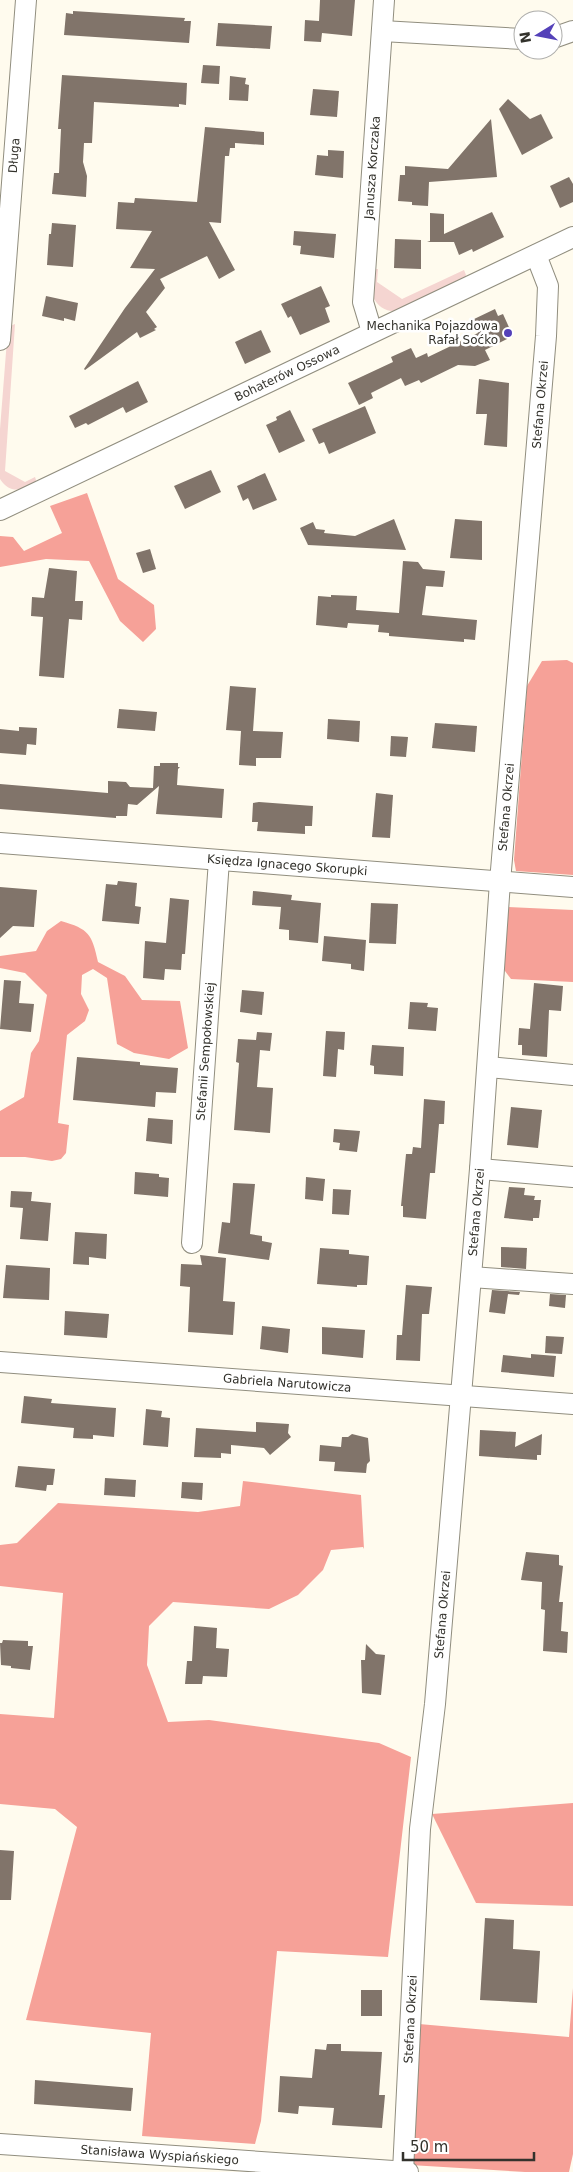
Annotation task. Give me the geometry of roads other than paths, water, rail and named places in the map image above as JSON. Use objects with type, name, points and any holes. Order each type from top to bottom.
[{"type":"street","name":"Długa","points":[[0,340],[26,0]]},
{"type":"street","name":"Janusza Korczaka","points":[[372,332],[363,302],[384,0]]},
{"type":"street","points":[[382,31],[513,38]]},
{"type":"street","name":"Bohaterów Ossowa","points":[[0,510],[573,237]]},
{"type":"street","name":"Stefana Okrzei","points":[[403,2172],[420,1830],[435,1704],[480,1169],[500,882],[546,336],[548,286],[536,255]]},
{"type":"street","name":"Księdza Ignacego Skorupki","points":[[0,843],[573,888]]},
{"type":"street","name":"Stefanii Sempołowskiej","points":[[192,1243],[219,860]]},
{"type":"street","points":[[488,1066],[573,1075]]},
{"type":"street","points":[[480,1169],[573,1177]]},
{"type":"street","points":[[471,1277],[573,1284]]},
{"type":"street","name":"Gabriela Narutowicza","points":[[0,1362],[573,1404]]},
{"type":"street","name":"Stanisława Wyspiańskiego","points":[[0,2144],[408,2172]]},
{"type":"place","name":"Mechanika Pojazdowa Rafał Soćko","points":[[508,333]]}]
